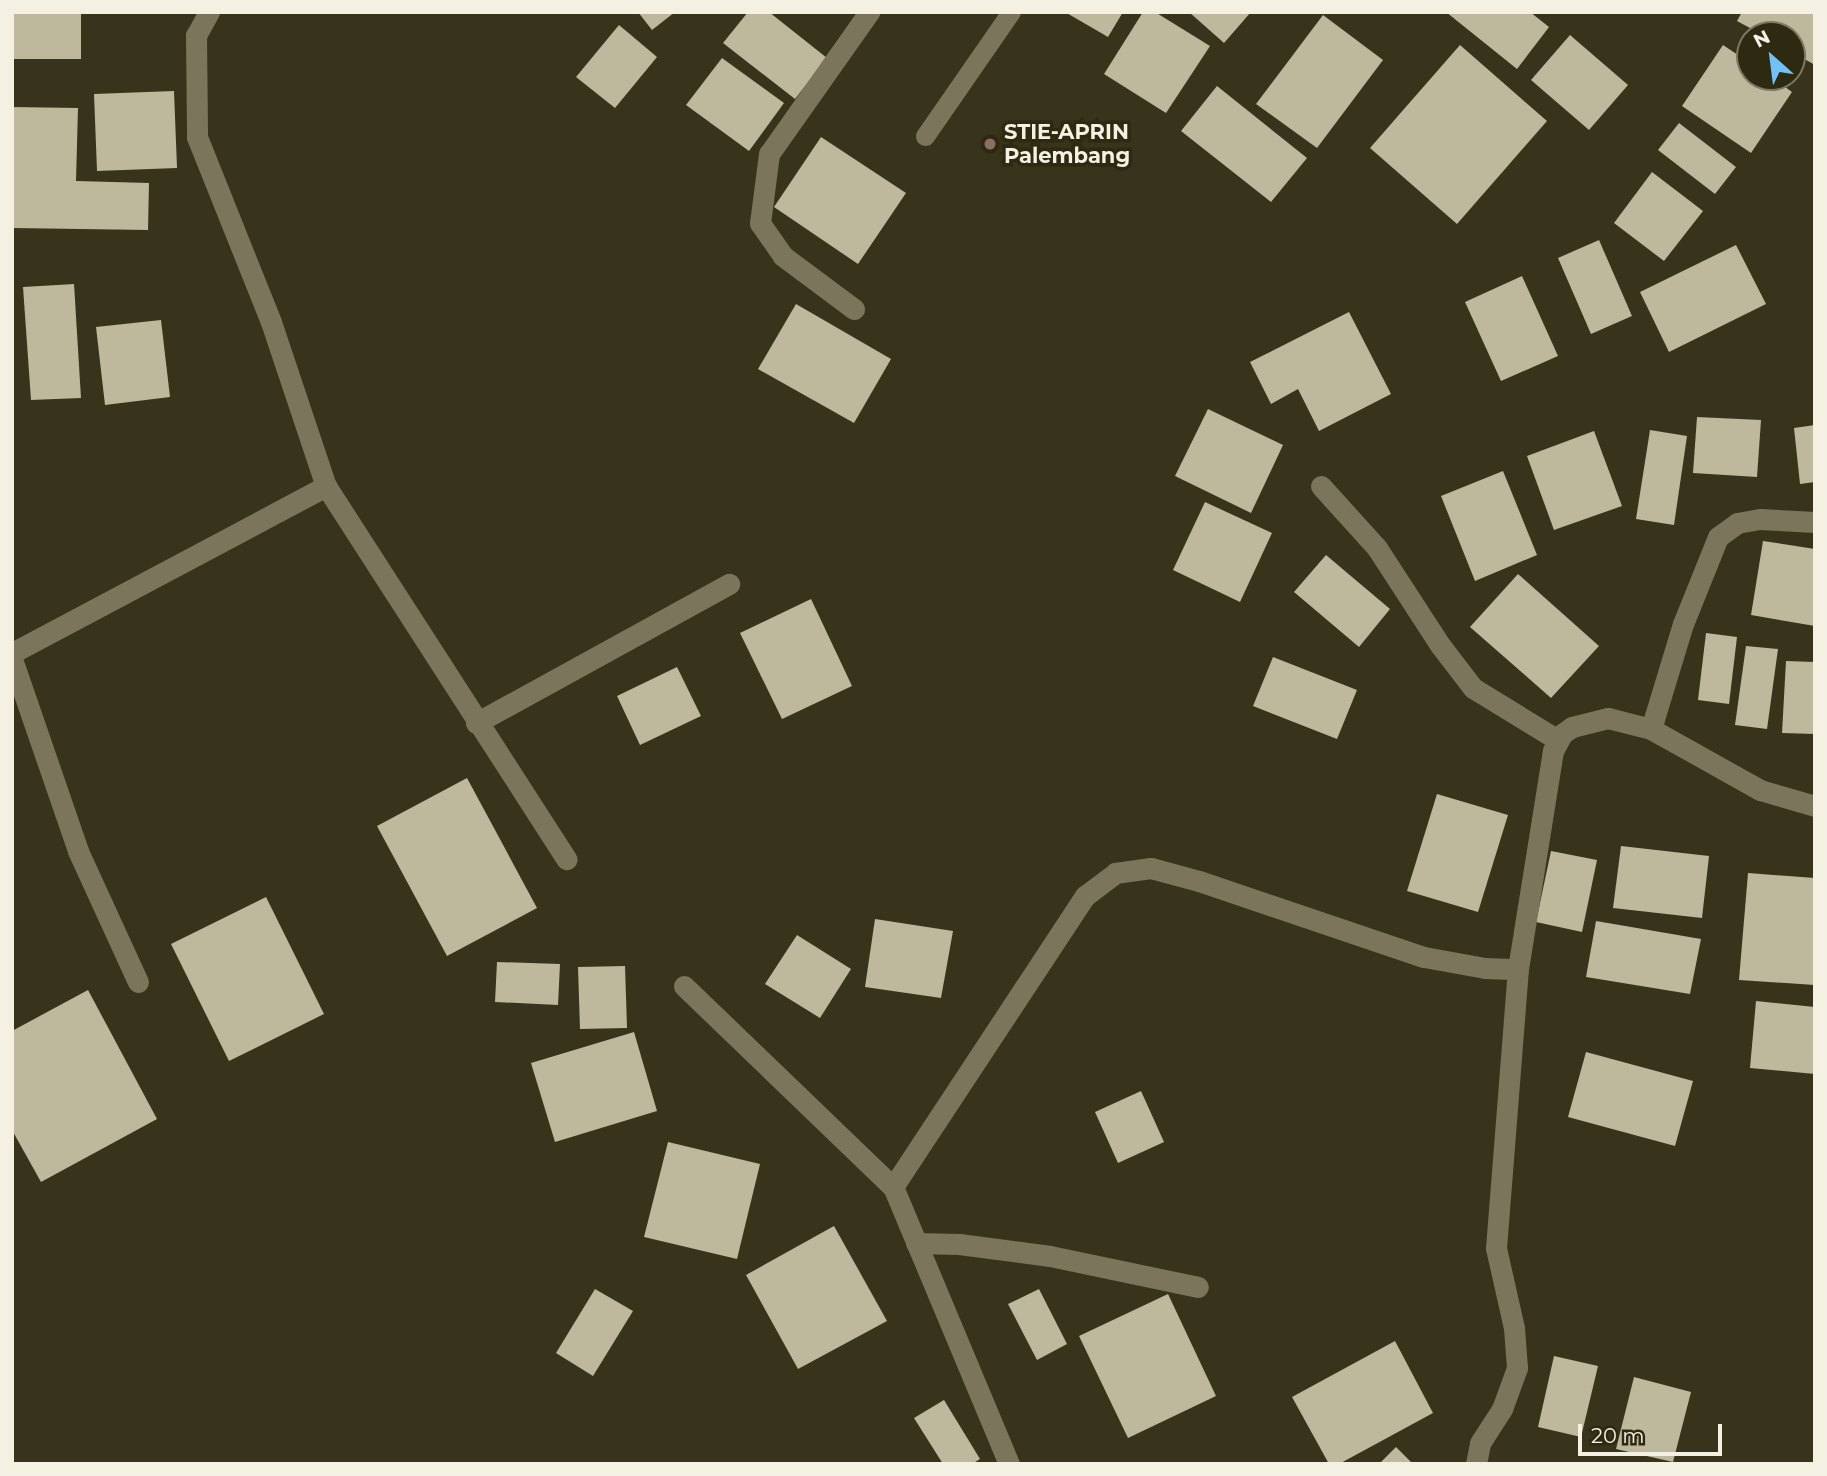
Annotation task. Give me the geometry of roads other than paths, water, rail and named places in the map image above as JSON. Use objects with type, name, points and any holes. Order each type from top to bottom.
[{"type":"street","points":[[209,12],[196,35],[197,137],[271,322],[326,486],[566,859]]},
{"type":"street","points":[[854,309],[783,256],[761,223],[769,154],[869,12]]},
{"type":"street","points":[[12,653],[326,486]]},
{"type":"street","points":[[1321,486],[1377,548],[1440,645],[1473,688],[1558,740]]},
{"type":"street","points":[[1651,729],[1683,624],[1718,537],[1737,523],[1760,519],[1815,522]]},
{"type":"street","points":[[477,723],[729,584]]},
{"type":"street","points":[[12,659],[58,801],[138,982]]},
{"type":"street","points":[[1476,1464],[1480,1444],[1502,1409],[1517,1368],[1514,1328],[1496,1248],[1518,969],[1553,751],[1558,740],[1572,727],[1608,718],[1651,729],[1760,790],[1815,806]]},
{"type":"street","points":[[893,1187],[1084,896],[1115,873],[1151,868],[1199,881],[1424,957],[1485,968],[1518,969]]},
{"type":"street","points":[[684,986],[893,1187],[1009,1464]]},
{"type":"street","points":[[916,1244],[960,1244],[1050,1256],[1198,1287]]},
{"type":"lane","points":[[925,136],[1012,12]]},
{"type":"place","name":"STIE-APRIN Palembang","points":[[990,144]]}]
